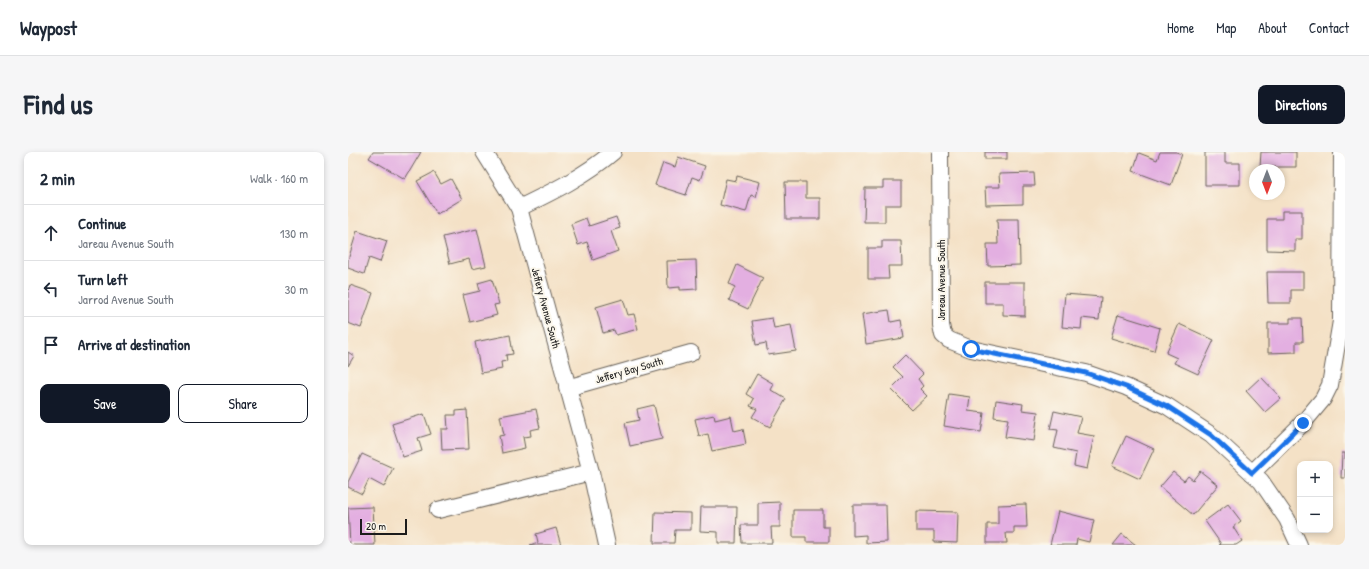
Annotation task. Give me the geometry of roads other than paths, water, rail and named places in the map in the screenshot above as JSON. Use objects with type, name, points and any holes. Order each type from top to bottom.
[{"type":"street","name":"Jeffery Avenue South","points":[[484,152],[519,208],[591,472],[607,545]]},
{"type":"street","points":[[519,208],[563,187],[599,164],[613,152]]},
{"type":"street","name":"Jareau Avenue South","points":[[940,152],[941,325],[943,335],[949,340],[971,349],[1086,373],[1126,387],[1167,406],[1211,435],[1261,481],[1287,519],[1299,545]]},
{"type":"street","points":[[1252,473],[1303,423],[1323,399],[1330,385],[1341,321],[1342,152]]},
{"type":"street","name":"Jeffery Bay South","points":[[567,388],[692,353]]},
{"type":"street","points":[[438,510],[591,472]]}]
